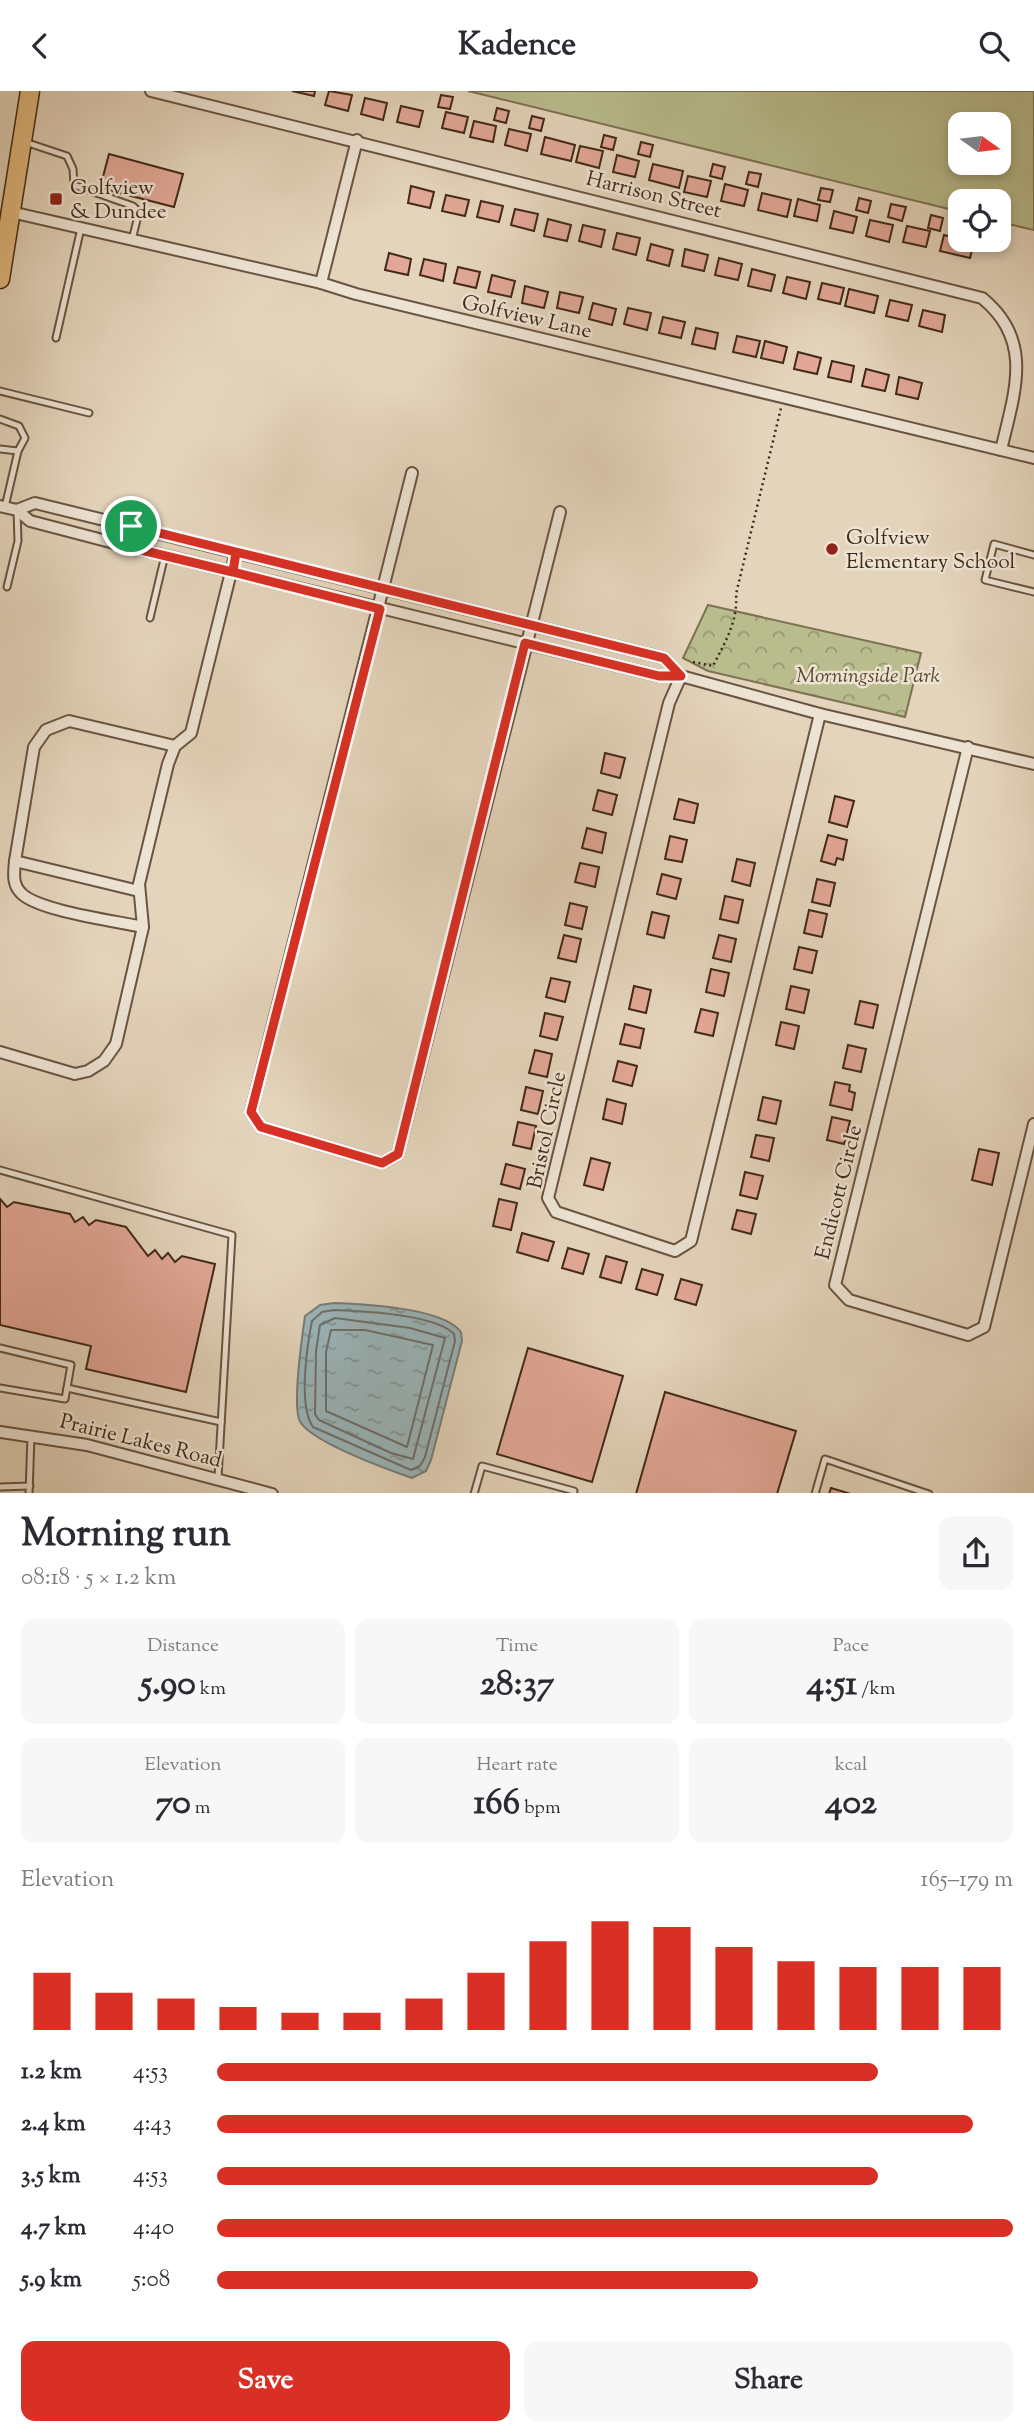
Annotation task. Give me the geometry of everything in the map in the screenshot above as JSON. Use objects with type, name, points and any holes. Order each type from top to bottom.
[{"type":"main road","points":[[0,279],[30,91]]},
{"type":"street","name":"Harrison Street","points":[[151,91],[357,140],[982,298],[1007,320],[1020,350],[1018,376],[1001,450]]},
{"type":"street","points":[[321,283],[357,140]]},
{"type":"street","name":"Golfview Lane","points":[[11,212],[321,283],[356,295],[1034,459]]},
{"type":"street","points":[[412,473],[380,609],[251,1112],[261,1127],[382,1163],[398,1154],[559,512]]},
{"type":"street","points":[[17,510],[35,503],[530,623],[664,658],[681,676]]},
{"type":"street","points":[[2,507],[17,510],[30,521],[125,546],[659,676],[681,676],[820,713],[1034,764]]},
{"type":"street","points":[[125,546],[131,526]]},
{"type":"street","points":[[0,1052],[75,1074],[88,1072],[104,1061],[116,1044],[143,927],[138,884],[175,746],[191,733],[236,552]]},
{"type":"street","name":"Bristol Circle","points":[[681,676],[668,703],[548,1198],[556,1212],[675,1251],[691,1241],[820,713]]},
{"type":"street","points":[[143,927],[38,904],[21,893],[14,881],[15,862],[34,747],[46,730],[69,721],[175,746]]},
{"type":"street","name":"Endicott Circle","points":[[968,747],[835,1285],[849,1300],[968,1335],[984,1327],[1034,1124]]},
{"type":"street","points":[[15,862],[139,891]]},
{"type":"street","name":"Prairie Lakes Road","points":[[0,1432],[87,1445],[272,1493]]},
{"type":"lane","points":[[22,141],[67,156],[73,169],[74,185],[133,206],[139,212],[132,240]]},
{"type":"lane","points":[[56,338],[81,228]]},
{"type":"lane","points":[[0,391],[89,413]]},
{"type":"lane","points":[[0,419],[22,430],[25,438],[2,507]]},
{"type":"lane","points":[[0,450],[19,451]]},
{"type":"lane","points":[[7,587],[18,541],[17,510]]},
{"type":"lane","points":[[1034,555],[994,544],[985,580],[1034,592]]},
{"type":"lane","points":[[150,618],[165,555]]},
{"type":"lane","points":[[0,1170],[232,1235],[218,1478]]},
{"type":"lane","points":[[0,1348],[71,1365],[65,1399],[0,1388]]},
{"type":"lane","points":[[66,1388],[221,1422]]},
{"type":"lane","points":[[29,1493],[31,1435]]},
{"type":"lane","points":[[815,1493],[825,1459],[929,1493]]},
{"type":"lane","points":[[474,1493],[482,1466],[574,1490],[573,1493]]},
{"type":"lane","points":[[0,1487],[30,1486]]},
{"type":"path","points":[[693,662],[713,666],[731,631],[737,612],[736,594],[784,398]]},
{"type":"green space","points":[[468,91],[1034,91],[1034,230],[1011,225],[1011,189],[948,189],[948,209]]},
{"type":"green space","name":"Morningside Park","points":[[708,605],[921,653],[905,717],[708,671],[683,658]]},
{"type":"water","points":[[334,1303],[420,1312],[437,1317],[461,1332],[462,1341],[431,1460],[426,1471],[412,1478],[331,1445],[316,1436],[299,1419],[297,1384],[305,1316],[320,1305]]},
{"type":"building","points":[[292,91],[315,91],[314,96]]},
{"type":"building","points":[[329,91],[352,95],[348,111],[325,105]]},
{"type":"building","points":[[441,95],[453,97],[450,109],[438,107]]},
{"type":"building","points":[[365,98],[387,103],[383,120],[361,114]]},
{"type":"building","points":[[401,106],[423,111],[419,127],[397,122]]},
{"type":"building","points":[[497,108],[509,111],[506,123],[494,120]]},
{"type":"building","points":[[446,112],[468,117],[464,133],[442,128]]},
{"type":"building","points":[[532,116],[544,119],[541,131],[529,128]]},
{"type":"building","points":[[474,121],[496,126],[493,142],[470,137]]},
{"type":"building","points":[[509,129],[531,134],[527,151],[505,145]]},
{"type":"building","points":[[604,135],[616,138],[613,150],[601,147]]},
{"type":"building","points":[[545,137],[575,145],[571,161],[541,154]]},
{"type":"building","points":[[641,142],[653,145],[650,157],[638,154]]},
{"type":"building","points":[[580,146],[603,151],[599,168],[576,162]]},
{"type":"building","points":[[109,154],[183,174],[174,207],[100,188]]},
{"type":"building","points":[[617,155],[639,161],[635,177],[613,172]]},
{"type":"building","points":[[653,164],[683,171],[679,188],[649,180]]},
{"type":"building","points":[[713,164],[725,167],[722,179],[710,176]]},
{"type":"building","points":[[749,172],[761,174],[758,187],[746,184]]},
{"type":"building","points":[[688,176],[711,181],[707,197],[684,192]]},
{"type":"building","points":[[725,184],[748,190],[744,206],[721,201]]},
{"type":"building","points":[[411,186],[434,192],[430,208],[408,203]]},
{"type":"building","points":[[821,188],[833,190],[830,202],[818,200]]},
{"type":"building","points":[[762,193],[791,200],[787,217],[758,210]]},
{"type":"building","points":[[446,195],[469,200],[465,216],[442,211]]},
{"type":"building","points":[[859,198],[871,201],[868,213],[856,210]]},
{"type":"building","points":[[798,199],[820,205],[817,221],[794,216]]},
{"type":"building","points":[[481,201],[503,206],[499,222],[477,217]]},
{"type":"building","points":[[891,204],[906,207],[902,221],[888,217]]},
{"type":"building","points":[[515,209],[538,214],[534,231],[511,225]]},
{"type":"building","points":[[834,211],[857,217],[853,233],[830,228]]},
{"type":"building","points":[[931,215],[943,218],[940,231],[928,228]]},
{"type":"building","points":[[548,219],[571,225],[567,241],[544,236]]},
{"type":"building","points":[[870,220],[893,225],[889,242],[866,236]]},
{"type":"building","points":[[583,225],[605,230],[601,247],[579,241]]},
{"type":"building","points":[[907,226],[930,231],[926,247],[903,242]]},
{"type":"building","points":[[617,233],[640,238],[636,255],[613,249]]},
{"type":"building","points":[[944,235],[948,236],[948,252],[972,252],[970,258],[940,251]]},
{"type":"building","points":[[651,244],[673,250],[669,266],[647,260]]},
{"type":"building","points":[[685,249],[708,255],[704,271],[682,266]]},
{"type":"building","points":[[389,253],[411,259],[408,275],[385,270]]},
{"type":"building","points":[[719,258],[742,264],[738,280],[715,275]]},
{"type":"building","points":[[424,259],[446,264],[443,281],[420,275]]},
{"type":"building","points":[[458,267],[480,272],[476,288],[454,283]]},
{"type":"building","points":[[752,269],[775,275],[771,291],[748,286]]},
{"type":"building","points":[[492,275],[515,281],[511,297],[488,292]]},
{"type":"building","points":[[787,277],[810,282],[806,299],[783,293]]},
{"type":"building","points":[[822,283],[844,288],[840,304],[818,299]]},
{"type":"building","points":[[525,286],[548,292],[544,308],[522,303]]},
{"type":"building","points":[[849,289],[878,296],[874,313],[845,306]]},
{"type":"building","points":[[560,292],[583,297],[579,313],[557,308]]},
{"type":"building","points":[[890,300],[912,305],[908,321],[886,316]]},
{"type":"building","points":[[593,303],[616,309],[612,325],[589,319]]},
{"type":"building","points":[[628,308],[651,313],[647,330],[624,324]]},
{"type":"building","points":[[923,310],[945,315],[942,332],[919,326]]},
{"type":"building","points":[[663,317],[685,322],[681,338],[659,333]]},
{"type":"building","points":[[696,328],[718,333],[715,349],[692,344]]},
{"type":"building","points":[[737,336],[760,341],[756,357],[733,352]]},
{"type":"building","points":[[765,341],[787,347],[783,363],[761,358]]},
{"type":"building","points":[[798,352],[821,358],[817,374],[794,369]]},
{"type":"building","points":[[832,361],[854,366],[851,382],[828,377]]},
{"type":"building","points":[[866,369],[889,375],[885,391],[862,386]]},
{"type":"building","points":[[899,377],[922,383],[918,399],[896,394]]},
{"type":"building","points":[[605,753],[625,758],[620,778],[601,773]]},
{"type":"building","points":[[598,790],[617,795],[612,815],[593,810]]},
{"type":"building","points":[[835,796],[854,801],[847,827],[829,822]]},
{"type":"building","points":[[679,799],[698,804],[694,823],[674,819]]},
{"type":"building","points":[[587,828],[606,833],[602,853],[582,848]]},
{"type":"building","points":[[828,835],[847,840],[843,860],[837,858],[835,865],[821,861]]},
{"type":"building","points":[[670,836],[687,840],[682,862],[665,859]]},
{"type":"building","points":[[737,859],[755,863],[750,886],[732,881]]},
{"type":"building","points":[[580,863],[599,867],[595,887],[575,882]]},
{"type":"building","points":[[662,874],[681,879],[676,899],[657,894]]},
{"type":"building","points":[[817,879],[835,883],[830,906],[812,902]]},
{"type":"building","points":[[725,896],[743,900],[738,923],[720,919]]},
{"type":"building","points":[[570,903],[587,907],[582,929],[565,925]]},
{"type":"building","points":[[809,910],[827,914],[822,937],[804,933]]},
{"type":"building","points":[[652,912],[669,916],[664,938],[647,934]]},
{"type":"building","points":[[564,935],[581,939],[576,962],[558,958]]},
{"type":"building","points":[[719,935],[736,939],[731,962],[713,958]]},
{"type":"building","points":[[799,947],[817,951],[812,973],[794,969]]},
{"type":"building","points":[[711,969],[729,973],[724,996],[706,992]]},
{"type":"building","points":[[551,978],[570,982],[565,1002],[546,997]]},
{"type":"building","points":[[634,986],[651,990],[646,1013],[629,1009]]},
{"type":"building","points":[[791,986],[809,990],[804,1013],[786,1009]]},
{"type":"building","points":[[860,1001],[878,1005],[873,1028],[855,1024]]},
{"type":"building","points":[[701,1009],[718,1013],[713,1036],[695,1032]]},
{"type":"building","points":[[545,1013],[563,1017],[557,1040],[540,1036]]},
{"type":"building","points":[[781,1022],[799,1026],[794,1049],[776,1045]]},
{"type":"building","points":[[625,1024],[644,1029],[640,1048],[620,1044]]},
{"type":"building","points":[[848,1045],[866,1049],[861,1072],[843,1068]]},
{"type":"building","points":[[535,1050],[552,1054],[547,1077],[529,1073]]},
{"type":"building","points":[[618,1061],[637,1066],[632,1086],[613,1081]]},
{"type":"building","points":[[835,1082],[850,1085],[849,1091],[855,1093],[852,1110],[830,1105]]},
{"type":"building","points":[[526,1087],[543,1091],[538,1114],[521,1110]]},
{"type":"building","points":[[763,1097],[781,1101],[776,1124],[758,1120]]},
{"type":"building","points":[[607,1099],[626,1104],[622,1124],[603,1119]]},
{"type":"building","points":[[832,1117],[850,1121],[844,1144],[827,1140]]},
{"type":"building","points":[[518,1122],[536,1126],[531,1149],[513,1145]]},
{"type":"building","points":[[756,1135],[774,1138],[769,1161],[751,1157]]},
{"type":"building","points":[[979,1149],[999,1153],[992,1185],[972,1180]]},
{"type":"building","points":[[591,1158],[610,1163],[603,1190],[584,1185]]},
{"type":"building","points":[[506,1164],[525,1169],[520,1189],[501,1184]]},
{"type":"building","points":[[745,1172],[763,1176],[757,1199],[740,1195]]},
{"type":"building","points":[[0,1199],[7,1207],[14,1202],[70,1214],[75,1222],[83,1217],[89,1225],[96,1220],[126,1227],[148,1256],[155,1250],[162,1259],[168,1253],[175,1262],[182,1256],[215,1264],[186,1392],[86,1369],[91,1346],[0,1325]]},
{"type":"building","points":[[499,1199],[517,1203],[511,1230],[493,1226]]},
{"type":"building","points":[[737,1210],[756,1214],[751,1234],[732,1229]]},
{"type":"building","points":[[522,1233],[554,1242],[548,1261],[517,1252]]},
{"type":"building","points":[[568,1248],[589,1254],[583,1274],[562,1268]]},
{"type":"building","points":[[606,1256],[627,1262],[621,1283],[600,1277]]},
{"type":"building","points":[[642,1269],[663,1275],[657,1295],[636,1289]]},
{"type":"building","points":[[681,1279],[702,1285],[696,1305],[675,1299]]},
{"type":"building","points":[[528,1348],[623,1376],[592,1482],[497,1454]]},
{"type":"building","points":[[665,1392],[796,1431],[777,1493],[636,1493]]},
{"type":"building","points":[[831,1488],[848,1493],[829,1493]]},
{"type":"place","name":"Golfview & Dundee","points":[[56,199]]},
{"type":"place","name":"Golfview Elementary School","points":[[832,549]]},
{"type":"route","points":[[131,526],[125,546],[233,572],[236,552],[664,658],[681,676],[659,676],[525,643],[398,1154],[382,1163],[261,1127],[251,1112],[380,609],[233,572],[236,552],[131,526]]}]
